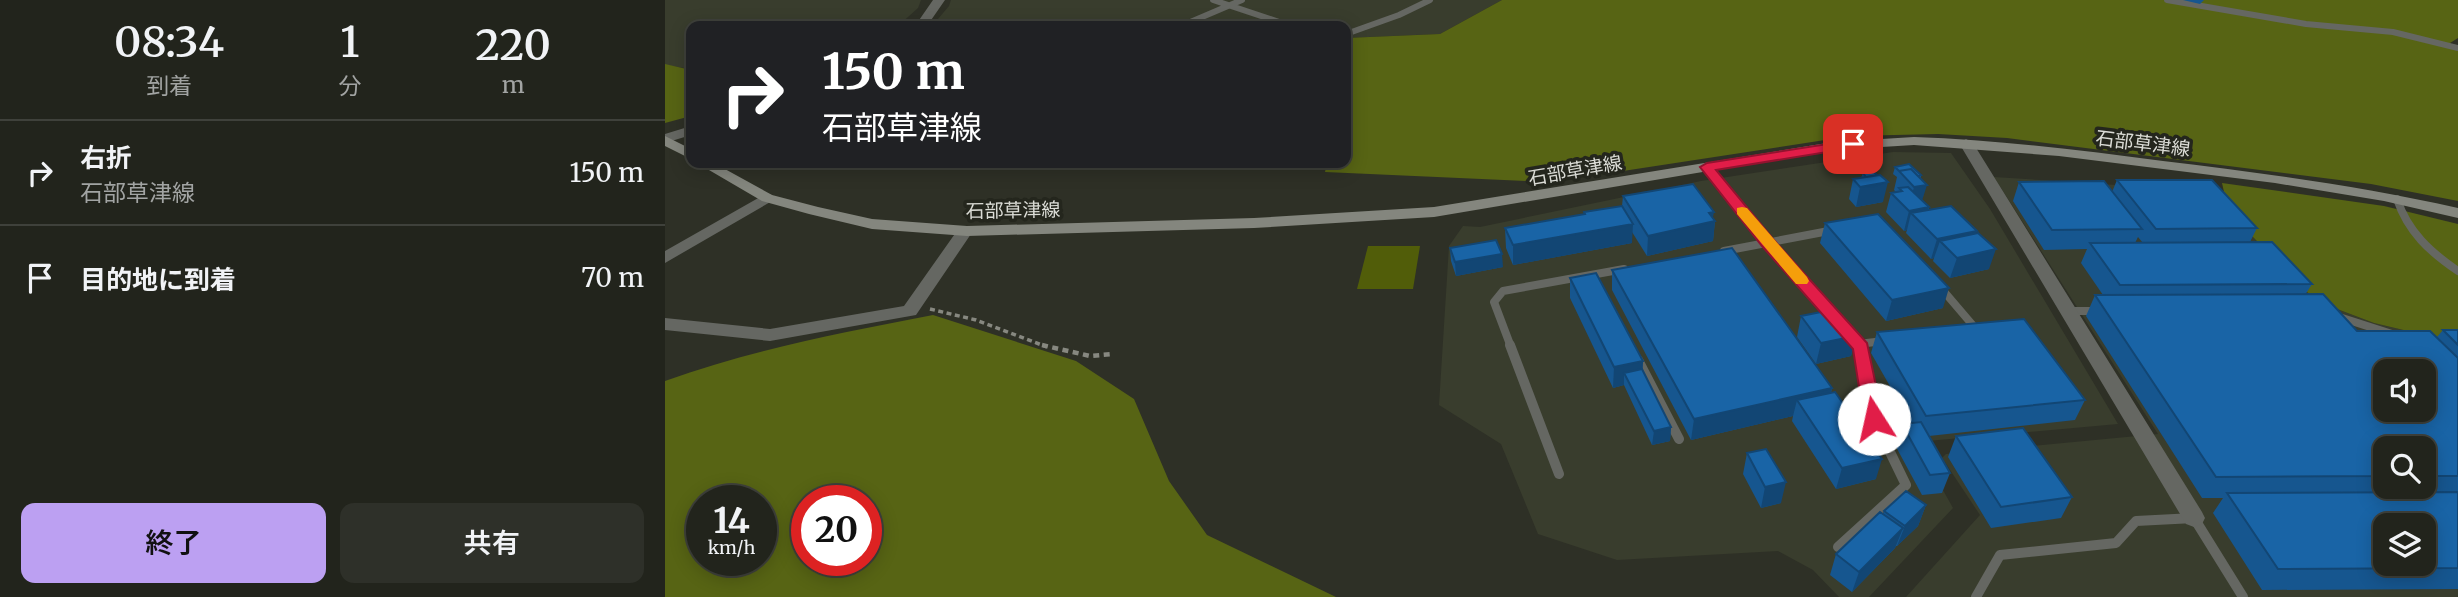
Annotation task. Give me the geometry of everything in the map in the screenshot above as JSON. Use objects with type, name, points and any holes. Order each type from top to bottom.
[{"type":"main road","points":[[665,139],[686,152]]},
{"type":"main road","name":"石部草津線","points":[[713,168],[767,198],[872,223],[965,231],[1267,223],[1434,212],[1873,142],[1966,143],[2275,180],[2397,199],[2458,214]]},
{"type":"street","points":[[926,21],[939,0]]},
{"type":"street","points":[[665,139],[686,132]]},
{"type":"street","points":[[1966,143],[2194,518]]},
{"type":"street","points":[[665,258],[767,198]]},
{"type":"street","points":[[665,324],[770,335],[910,311],[965,231]]},
{"type":"lane","points":[[1213,0],[1276,21]]},
{"type":"lane","points":[[1193,21],[1242,0]]},
{"type":"lane","points":[[1351,32],[1387,20],[1430,0]]},
{"type":"lane","points":[[2167,0],[2307,24],[2393,32],[2458,48]]},
{"type":"lane","points":[[1707,167],[1767,243],[1840,324]]},
{"type":"lane","points":[[2397,199],[2400,213],[2427,249],[2458,271]]},
{"type":"lane","points":[[1714,253],[1843,229]]},
{"type":"lane","points":[[1559,474],[1494,302],[1503,292],[1634,267]]},
{"type":"lane","points":[[1594,275],[1600,286]]},
{"type":"lane","points":[[1932,278],[1976,328],[1963,330]]},
{"type":"lane","points":[[2066,311],[2107,311]]},
{"type":"lane","points":[[2322,312],[2402,338]]},
{"type":"lane","points":[[1838,547],[1906,485],[1874,419],[1861,348],[1849,334]]},
{"type":"lane","points":[[1858,344],[1898,339]]},
{"type":"lane","points":[[1630,345],[1679,439]]},
{"type":"lane","points":[[1976,597],[2000,555],[2116,543],[2136,521],[2194,518],[2243,597]]},
{"type":"path","points":[[910,311],[933,309],[962,316],[1072,355],[1097,358],[1113,354]]},
{"type":"shaded area","points":[[665,0],[921,0],[918,8],[904,21],[686,21],[686,68],[665,65]]},
{"type":"shaded area","points":[[951,0],[1502,0],[1440,34],[1351,38],[1351,21],[936,21]]},
{"type":"shaded area","points":[[1502,0],[2458,0],[2458,38],[2450,43],[2458,51],[2458,201],[2371,184],[2007,138],[1938,134],[1851,136],[1551,182],[1325,172],[1326,168],[1351,168],[1351,38],[1440,34]]},
{"type":"shaded area","points":[[665,64],[686,69],[686,117],[665,123]]},
{"type":"shaded area","points":[[1893,152],[1951,153],[1990,209],[2118,424],[1916,442],[1953,508],[1869,597],[1839,597],[1813,570],[1778,551],[1617,560],[1538,534],[1501,444],[1439,405],[1449,246],[1463,226],[1480,227],[1701,181]]},
{"type":"shaded area","points":[[1994,177],[2224,192],[2249,233],[2316,301],[2374,323],[2457,343],[2458,597],[1906,597],[1980,515],[1942,458],[1946,454],[2158,434]]},
{"type":"shaded area","points":[[2222,183],[2384,206],[2458,224],[2458,343],[2374,323],[2316,301],[2249,233],[2224,192]]},
{"type":"shaded area","points":[[1368,246],[1420,246],[1413,289],[1357,289]]},
{"type":"shaded area","points":[[933,315],[1076,361],[1134,399],[1169,481],[1207,535],[1336,597],[665,597],[665,381],[765,351]]},
{"type":"building","points":[[1909,164],[1921,175],[1918,176],[1911,169],[1899,171],[1895,167]]},
{"type":"building","points":[[1911,169],[1927,185],[1914,187],[1899,171]]},
{"type":"building","points":[[1873,171],[1877,175],[1866,177],[1863,173]]},
{"type":"building","points":[[1880,175],[1888,182],[1860,187],[1853,179]]},
{"type":"building","points":[[2117,180],[2212,180],[2257,228],[2156,229]]},
{"type":"building","points":[[2104,181],[2142,229],[2052,230],[2019,182]]},
{"type":"building","points":[[1693,184],[1714,212],[1709,213],[1715,221],[1648,236],[1623,196]]},
{"type":"building","points":[[1908,187],[1929,207],[1909,211],[1891,193]]},
{"type":"building","points":[[1622,206],[1633,224],[1513,245],[1505,228],[1585,214],[1584,212]]},
{"type":"building","points":[[1951,206],[1977,231],[1937,239],[1911,213]]},
{"type":"building","points":[[1878,214],[1949,288],[1892,300],[1825,223]]},
{"type":"building","points":[[1978,233],[1996,249],[1957,258],[1940,241]]},
{"type":"building","points":[[1496,240],[1502,254],[1455,262],[1450,248]]},
{"type":"building","points":[[2272,242],[2312,284],[2120,285],[2090,243]]},
{"type":"building","points":[[1732,248],[1832,388],[1694,419],[1612,270]]},
{"type":"building","points":[[1596,273],[1643,361],[1614,367],[1570,278]]},
{"type":"building","points":[[2323,294],[2357,331],[2430,331],[2458,358],[2458,476],[2436,476],[2436,436],[2373,436],[2373,476],[2216,477],[2095,295]]},
{"type":"building","points":[[1836,309],[1856,336],[1821,343],[1801,316]]},
{"type":"building","points":[[2024,319],[2085,400],[1926,416],[1877,332]]},
{"type":"building","points":[[2443,330],[2458,330],[2458,345]]},
{"type":"building","points":[[1642,369],[1671,427],[1654,431],[1624,373]]},
{"type":"building","points":[[1835,392],[1882,459],[1842,468],[1797,400]]},
{"type":"building","points":[[1921,422],[1950,473],[1930,475],[1902,424]]},
{"type":"building","points":[[2023,428],[2072,497],[2001,507],[1956,436]]},
{"type":"building","points":[[1766,449],[1786,482],[1765,487],[1747,453]]},
{"type":"building","points":[[1906,491],[1926,505],[1905,526],[1884,511]]},
{"type":"building","points":[[2373,492],[2373,499],[2436,499],[2436,492],[2458,492],[2458,568],[2436,568],[2436,513],[2373,513],[2373,568],[2278,569],[2227,493]]},
{"type":"building","points":[[1880,512],[1903,528],[1859,572],[1836,554]]},
{"type":"slow traffic","points":[[1742,211],[1801,281]]},
{"type":"route","points":[[1853,144],[1707,167],[1767,243],[1861,348],[1874,419]]}]
